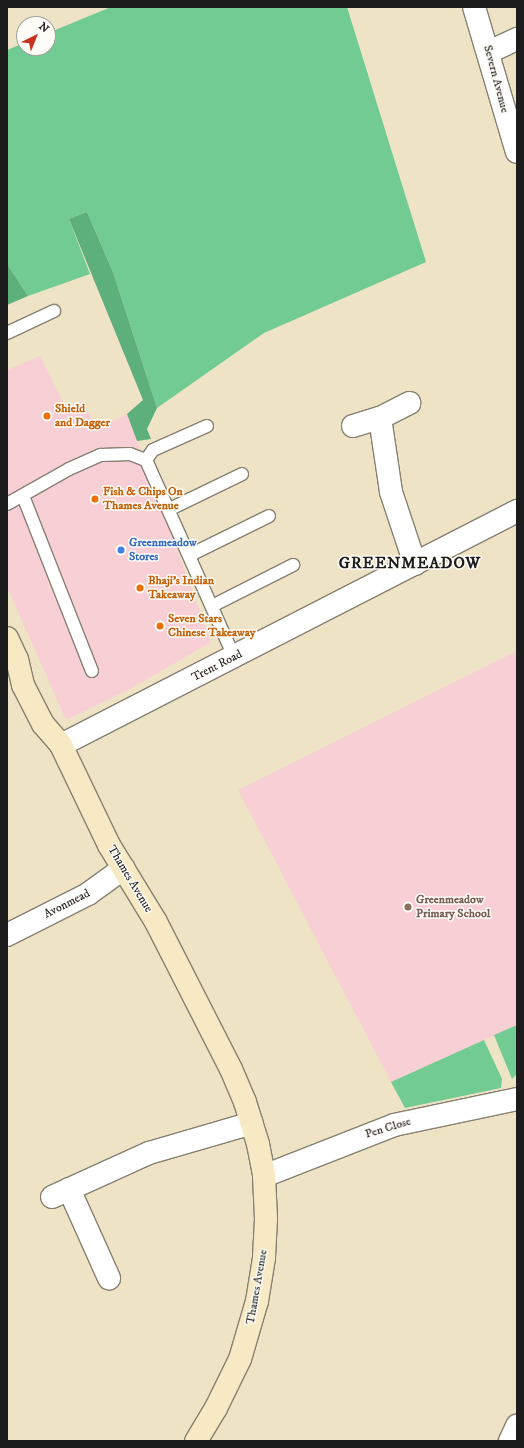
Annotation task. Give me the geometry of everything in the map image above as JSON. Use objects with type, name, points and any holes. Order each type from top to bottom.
[{"type":"street","name":"Severn Avenue","points":[[474,7],[489,52],[517,152]]},
{"type":"street","points":[[489,52],[517,39]]},
{"type":"street","points":[[353,426],[380,418],[409,403]]},
{"type":"street","points":[[380,418],[391,492],[415,564]]},
{"type":"street","name":"Trent Road","points":[[61,745],[517,511]]},
{"type":"street","name":"Thames Avenue","points":[[7,638],[16,659],[23,685],[40,718],[61,745],[109,845],[156,922],[224,1055],[252,1122],[264,1176],[266,1219],[264,1258],[251,1323],[230,1381],[196,1441]]},
{"type":"street","name":"Avonmead","points":[[7,935],[88,894],[124,868]]},
{"type":"street","name":"Pen Close","points":[[264,1176],[394,1125],[517,1099]]},
{"type":"street","points":[[109,1278],[61,1193],[164,1147],[252,1122]]},
{"type":"street","points":[[510,1441],[517,1426]]},
{"type":"lane","points":[[7,333],[54,311]]},
{"type":"lane","points":[[146,460],[153,450],[206,426]]},
{"type":"lane","points":[[7,504],[69,469],[101,455],[130,454],[146,460],[170,509],[234,657]]},
{"type":"lane","points":[[170,509],[242,474]]},
{"type":"lane","points":[[23,496],[92,671]]},
{"type":"lane","points":[[190,556],[269,516]]},
{"type":"lane","points":[[212,606],[292,565]]},
{"type":"shaded area","points":[[40,356],[65,406],[82,402],[98,429],[127,414],[211,642],[132,688],[66,720],[7,587],[7,370]]},
{"type":"shaded area","name":"Greenmeadow Primary School","points":[[517,651],[517,1025],[391,1082],[238,790]]},
{"type":"green space","points":[[111,7],[347,7],[426,262],[264,333],[157,408],[113,272],[87,212],[69,219],[90,274],[28,296],[7,264],[7,50],[16,46],[16,56],[56,56],[56,30]]},
{"type":"green space","points":[[87,212],[113,272],[157,408],[147,429],[151,439],[137,441],[127,414],[143,400],[69,219]]},
{"type":"green space","points":[[7,264],[28,296],[7,305]]},
{"type":"green space","points":[[517,1025],[517,1074],[512,1079],[494,1035]]},
{"type":"green space","points":[[484,1040],[502,1079],[501,1088],[405,1108],[391,1082]]},
{"type":"place","name":"Shield and Dagger","points":[[47,416]]},
{"type":"place","name":"Fish & Chips On Thames Avenue","points":[[95,499]]},
{"type":"place","name":"Greenmeadow Stores","points":[[121,550]]},
{"type":"place","name":"Bhaji's Indian Takeaway","points":[[140,588]]},
{"type":"place","name":"Seven Stars Chinese Takeaway","points":[[160,626]]},
{"type":"place","name":"Greenmeadow Primary School","points":[[408,907]]},
{"type":"district","name":"GREENMEADOW","points":[[410,563]]}]
